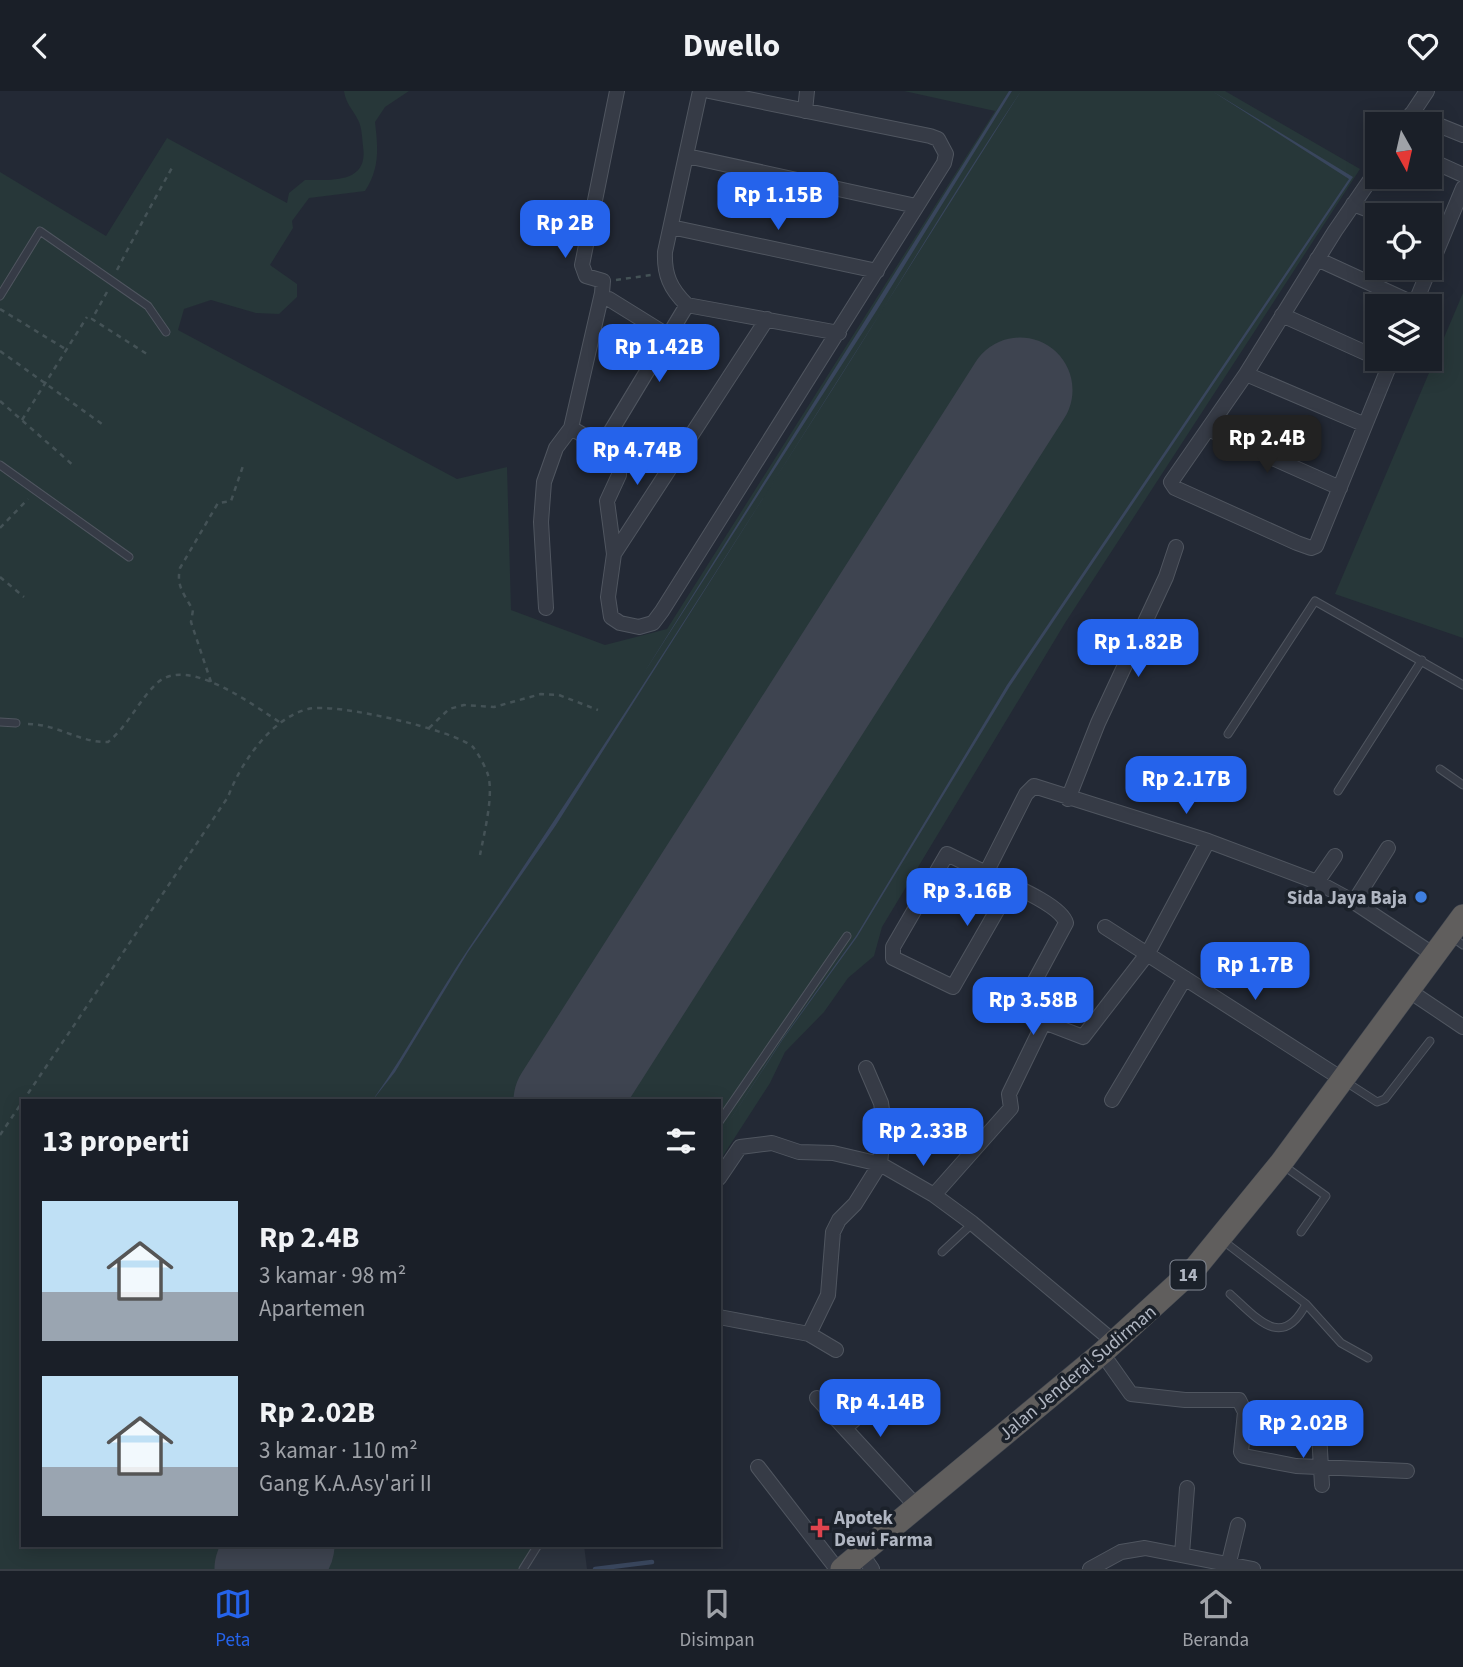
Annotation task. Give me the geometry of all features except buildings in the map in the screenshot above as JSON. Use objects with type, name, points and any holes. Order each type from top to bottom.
[{"type":"highway","name":"Jalan Jenderal Sudirman","points":[[840,1569],[867,1561],[917,1507],[1170,1293],[1222,1239],[1434,955],[1456,940],[1463,916]]},
{"type":"street","points":[[546,608],[541,522],[544,482],[556,448],[571,428],[589,358],[603,281],[586,276],[582,265],[617,91]]},
{"type":"street","points":[[700,91],[664,252],[664,271],[678,296],[687,305],[839,333]]},
{"type":"street","points":[[571,428],[602,446],[620,471],[607,501],[614,554],[608,597],[611,617],[629,626],[653,623],[839,333],[944,163],[946,154],[939,139],[709,91]]},
{"type":"street","points":[[806,111],[807,91]]},
{"type":"street","points":[[1413,112],[1427,91]]},
{"type":"street","points":[[1442,129],[1463,135]]},
{"type":"street","points":[[687,156],[916,206]]},
{"type":"street","points":[[1442,165],[1463,174]]},
{"type":"street","points":[[1365,187],[1246,374],[1171,482],[1175,488],[1311,548],[1319,544],[1380,371]]},
{"type":"street","points":[[1442,226],[1463,188]]},
{"type":"street","points":[[1353,204],[1365,209]]},
{"type":"street","points":[[671,227],[877,271]]},
{"type":"street","points":[[1317,259],[1391,294]]},
{"type":"street","points":[[608,299],[667,335]]},
{"type":"street","points":[[602,446],[687,305]]},
{"type":"street","points":[[1282,315],[1365,352]]},
{"type":"street","points":[[614,554],[767,319]]},
{"type":"street","points":[[1246,374],[1363,424]]},
{"type":"street","points":[[1208,429],[1340,488]]},
{"type":"street","points":[[1068,799],[1098,723],[1166,577],[1176,547]]},
{"type":"street","points":[[986,873],[1034,786],[1068,799],[1208,841],[1317,883],[1354,902],[1434,955]]},
{"type":"street","points":[[1011,886],[953,987],[893,958],[894,947],[947,854],[986,873],[1011,886],[1060,912],[1066,923],[1018,1012],[1080,1037],[1087,1035],[1148,953],[1208,841]]},
{"type":"street","points":[[1354,902],[1388,848]]},
{"type":"street","points":[[1317,883],[1335,856]]},
{"type":"street","points":[[1105,927],[1342,1079]]},
{"type":"street","points":[[1112,1100],[1185,978]]},
{"type":"street","points":[[1408,991],[1463,1027]]},
{"type":"street","points":[[934,1195],[1011,1108],[1009,1094],[1044,1022]]},
{"type":"street","points":[[809,1334],[831,1283],[833,1232],[880,1164],[884,1123],[881,1103],[866,1068]]},
{"type":"street","points":[[721,1175],[740,1147],[760,1142],[799,1152],[856,1157],[880,1164],[934,1195],[972,1223],[1108,1347],[1131,1394],[1185,1400],[1239,1400],[1245,1412],[1241,1452],[1244,1456],[1296,1465],[1407,1471]]},
{"type":"street","points":[[721,1317],[809,1334],[836,1350]]},
{"type":"street","points":[[846,1427],[864,1409],[880,1409],[906,1388]]},
{"type":"street","points":[[817,1398],[917,1507]]},
{"type":"street","points":[[1319,1433],[1322,1485]]},
{"type":"street","points":[[758,1467],[840,1569]]},
{"type":"street","points":[[1182,1553],[1186,1488]]},
{"type":"street","points":[[1229,1562],[1238,1525]]},
{"type":"street","points":[[1090,1569],[1133,1549],[1160,1549],[1182,1553],[1211,1564],[1229,1562],[1253,1569]]},
{"type":"lane","points":[[0,296],[40,231],[148,306],[166,332]]},
{"type":"lane","points":[[0,465],[129,557]]},
{"type":"lane","points":[[1228,734],[1315,601],[1463,685]]},
{"type":"lane","points":[[1338,791],[1422,660]]},
{"type":"lane","points":[[2,723],[16,723]]},
{"type":"lane","points":[[1440,769],[1463,785]]},
{"type":"lane","points":[[721,1119],[847,936]]},
{"type":"lane","points":[[1342,1079],[1377,1101],[1385,1099],[1430,1041]]},
{"type":"lane","points":[[1281,1163],[1326,1196],[1301,1232]]},
{"type":"lane","points":[[942,1252],[972,1223]]},
{"type":"lane","points":[[1222,1239],[1306,1304],[1341,1343],[1368,1358]]},
{"type":"lane","points":[[1230,1294],[1261,1321],[1278,1329],[1289,1327],[1297,1321],[1306,1304]]},
{"type":"lane","points":[[523,1569],[537,1547]]},
{"type":"path","points":[[150,356],[92,319],[149,212],[160,184],[173,166]]},
{"type":"path","points":[[603,281],[640,278],[664,271]]},
{"type":"path","points":[[0,309],[67,350]]},
{"type":"path","points":[[22,420],[87,317]]},
{"type":"path","points":[[0,351],[102,424]]},
{"type":"path","points":[[0,401],[74,466]]},
{"type":"path","points":[[211,682],[191,622],[193,610],[182,594],[178,579],[180,568],[218,503],[230,501],[234,496],[243,466]]},
{"type":"path","points":[[0,528],[36,492]]},
{"type":"path","points":[[0,577],[24,597]]},
{"type":"path","points":[[16,723],[56,728],[88,741],[108,741],[159,680],[176,675],[211,682],[281,723]]},
{"type":"path","points":[[427,729],[449,709],[464,705],[494,707],[541,694],[559,695],[598,710]]},
{"type":"path","points":[[24,1099],[228,797],[236,776],[281,723],[308,708],[345,708],[451,734],[474,748],[489,777],[487,820],[480,855]]},
{"type":"path","points":[[0,1135],[21,1104]]},
{"type":"shaded area","points":[[344,91],[409,91],[385,107],[375,122],[377,158],[365,191],[309,198],[292,221],[293,228],[270,265],[297,284],[297,297],[279,314],[256,313],[211,300],[184,309],[178,330],[457,479],[507,467],[511,610],[605,645],[667,629],[995,111],[904,91],[1225,91],[1360,169],[1065,623],[882,927],[874,956],[848,978],[824,1012],[785,1052],[770,1083],[721,1159],[721,1099],[609,1099],[1049,410],[991,371],[525,1099],[21,1099],[21,1547],[239,1547],[225,1569],[0,1569],[0,172],[106,236],[167,138],[287,203],[289,193],[305,180],[346,177],[360,167],[363,158],[361,129]]},
{"type":"shaded area","points":[[1463,293],[1463,638],[1335,594],[1430,371],[1442,371],[1442,342]]},
{"type":"shaded area","points":[[70,1547],[584,1547],[587,1569],[56,1569]]},
{"type":"shaded area","points":[[323,1547],[533,1547],[519,1569],[309,1569]]},
{"type":"water","points":[[1009,91],[1012,91],[877,310],[642,676]]},
{"type":"water","points":[[1021,91],[883,308],[973,164]]},
{"type":"water","points":[[1212,91],[1353,177],[1010,686],[857,937],[783,1039],[721,1134],[783,1038],[856,936],[1007,685],[1349,179]]},
{"type":"water","points":[[883,308],[834,387],[771,485]]},
{"type":"water","points":[[771,485],[556,825],[468,952],[395,1072],[373,1099],[457,967]]},
{"type":"waterway","points":[[595,1569],[652,1562]]},
{"type":"runway","points":[[567,1099],[1020,390]]},
{"type":"runway","points":[[267,1569],[281,1547]]},
{"type":"place","name":"Sida Jaya Baja","points":[[1421,897]]},
{"type":"place","name":"Apotek Dewi Farma","points":[[820,1528]]}]
